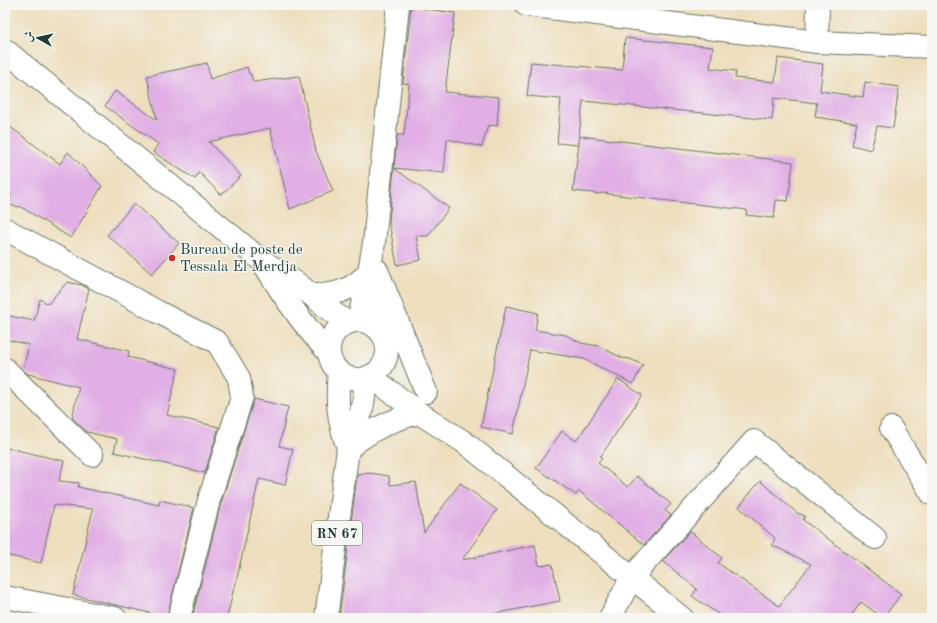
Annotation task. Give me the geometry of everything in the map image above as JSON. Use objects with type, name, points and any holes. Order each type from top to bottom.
[{"type":"street","points":[[261,260],[312,335],[347,377],[357,379],[368,377],[377,371],[383,364],[386,355],[374,270],[374,243],[398,5]]},
{"type":"street","points":[[526,5],[817,42],[932,47]]},
{"type":"street","points":[[817,42],[818,5]]},
{"type":"street","points":[[5,50],[261,260],[313,295],[331,311],[353,322]]},
{"type":"street","points":[[5,229],[158,312],[218,342],[239,378],[242,397],[209,500],[179,618]]},
{"type":"street","points":[[313,295],[323,296],[344,291],[354,286],[374,270]]},
{"type":"street","points":[[353,322],[374,270]]},
{"type":"street","points":[[374,270],[426,392]]},
{"type":"street","points":[[334,363],[330,344],[333,335],[340,327],[353,322],[367,322],[375,327],[464,442]]},
{"type":"street","name":"RN 67","points":[[334,363],[341,430],[348,448]]},
{"type":"street","points":[[5,369],[92,455]]},
{"type":"street","points":[[368,377],[419,413],[464,442],[682,618]]},
{"type":"street","name":"RN 67","points":[[326,618],[348,448],[356,432],[362,414],[368,377]]},
{"type":"street","points":[[348,448],[374,429],[398,419],[419,413]]},
{"type":"street","points":[[890,428],[932,494]]},
{"type":"street","points":[[610,618],[632,577],[754,441],[875,538]]},
{"type":"street","points":[[5,597],[115,618]]},
{"type":"building","points":[[411,7],[455,13],[445,92],[499,97],[497,126],[488,125],[482,147],[447,139],[444,173],[394,168],[397,135],[404,135],[409,84],[403,83]]},
{"type":"building","points":[[625,38],[713,47],[710,68],[736,71],[735,78],[775,82],[778,58],[823,64],[820,91],[863,97],[865,82],[899,87],[893,128],[877,126],[871,150],[852,145],[857,123],[815,117],[817,103],[774,98],[772,120],[583,101],[578,145],[557,143],[561,99],[527,96],[531,62],[622,70]]},
{"type":"building","points":[[207,63],[210,79],[247,67],[253,82],[299,76],[316,151],[333,191],[290,209],[270,128],[209,142],[241,176],[221,195],[199,172],[195,179],[153,152],[158,144],[105,106],[115,91],[157,120],[147,76]]},
{"type":"building","points":[[5,123],[60,164],[68,152],[102,186],[71,238],[21,207],[8,205],[11,195],[5,191]]},
{"type":"building","points":[[580,136],[793,162],[788,201],[776,200],[774,218],[746,215],[747,210],[573,191]]},
{"type":"building","points":[[394,168],[449,208],[428,236],[416,236],[421,260],[397,265],[389,222]]},
{"type":"building","points":[[134,204],[179,243],[152,274],[107,235]]},
{"type":"building","points":[[67,282],[82,285],[89,289],[77,339],[129,351],[128,357],[178,369],[167,415],[219,427],[205,473],[114,452],[117,439],[87,432],[72,418],[79,387],[28,374],[23,370],[29,345],[5,339],[5,315],[34,321],[40,299],[48,304]]},
{"type":"building","points":[[506,306],[538,313],[535,330],[566,335],[581,343],[599,346],[622,358],[630,359],[643,365],[633,384],[584,359],[530,350],[513,434],[481,427]]},
{"type":"building","points":[[618,379],[642,395],[600,457],[602,459],[598,463],[628,487],[637,476],[671,504],[665,511],[671,515],[644,545],[579,491],[576,495],[536,468],[562,431],[576,441]]},
{"type":"building","points":[[254,399],[288,407],[279,446],[293,449],[285,485],[259,479],[227,618],[210,618],[193,614],[221,503]]},
{"type":"building","points":[[8,448],[64,461],[59,481],[79,483],[78,487],[159,505],[160,500],[194,508],[167,617],[73,595],[93,509],[54,505],[41,563],[5,555],[5,459]]},
{"type":"building","points":[[370,473],[389,476],[390,485],[416,482],[424,533],[460,483],[497,510],[462,560],[535,545],[539,566],[552,564],[560,601],[472,618],[339,618],[357,475]]},
{"type":"building","points":[[760,481],[797,513],[805,516],[803,520],[901,594],[883,618],[861,602],[850,618],[724,618],[692,596],[697,589],[663,561],[690,531],[722,558],[718,563],[779,606],[811,564],[772,545],[775,538],[739,507]]},
{"type":"place","name":"Bureau de poste de Tessala El Merdja","points":[[172,258]]}]
